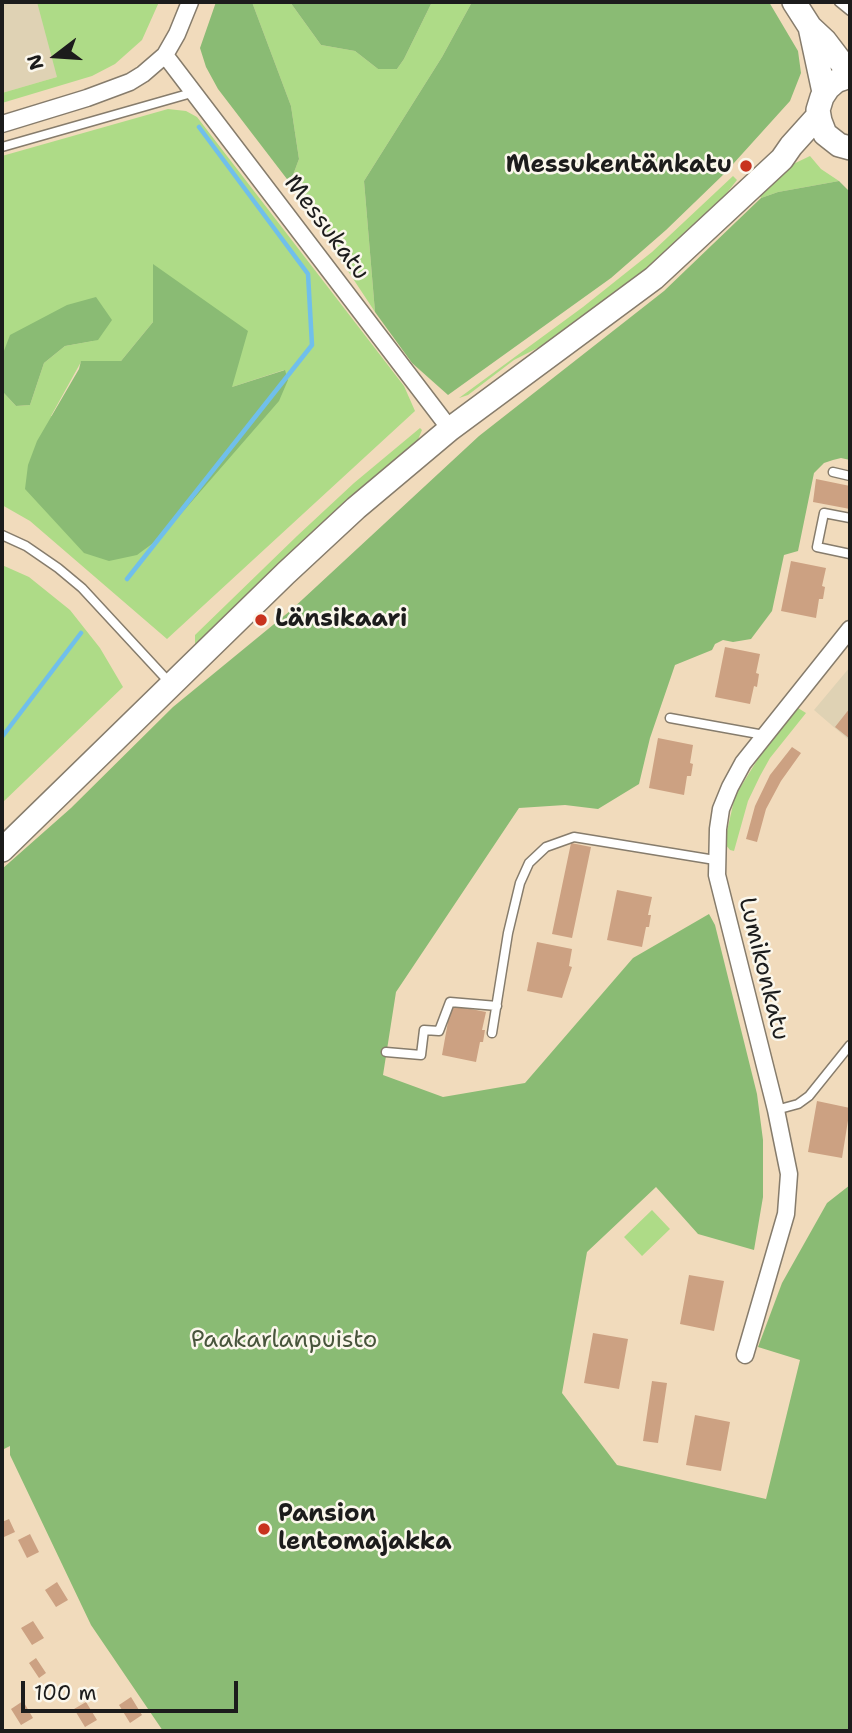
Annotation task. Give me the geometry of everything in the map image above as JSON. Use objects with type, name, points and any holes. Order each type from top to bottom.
[{"type":"street","points":[[2,124],[116,88],[144,74],[165,55],[190,2]]},
{"type":"street","points":[[794,2],[810,27],[825,41],[850,75],[836,81],[824,92],[818,116],[825,134],[843,146]]},
{"type":"street","points":[[810,27],[824,92]]},
{"type":"street","name":"Messukatu","points":[[165,55],[450,429]]},
{"type":"street","points":[[2,850],[356,508],[450,429],[654,278],[782,159],[818,116]]},
{"type":"street","points":[[782,159],[843,146]]},
{"type":"street","name":"Lumikonkatu","points":[[745,1355],[786,1214],[789,1174],[776,1110],[722,901],[715,860],[718,829],[725,798],[743,763],[850,629]]},
{"type":"lane","points":[[839,2],[850,11]]},
{"type":"lane","points":[[2,147],[195,92]]},
{"type":"lane","points":[[833,472],[850,476]]},
{"type":"lane","points":[[850,518],[824,513],[817,547],[850,554]]},
{"type":"lane","points":[[2,535],[26,546],[74,582],[106,612],[172,685]]},
{"type":"lane","points":[[670,718],[764,735]]},
{"type":"lane","points":[[492,1033],[508,933],[520,883],[529,863],[546,847],[574,837],[715,860]]},
{"type":"lane","points":[[386,1052],[421,1055],[424,1030],[439,1031],[450,1002],[496,1006]]},
{"type":"lane","points":[[776,1110],[798,1104],[809,1096],[850,1045]]},
{"type":"shaded area","points":[[2,2],[135,2],[57,77],[2,93]]},
{"type":"shaded area","points":[[850,667],[850,741],[814,710]]},
{"type":"green space","points":[[37,2],[159,2],[142,40],[115,64],[92,76],[2,103],[2,93],[57,77]]},
{"type":"green space","points":[[216,2],[252,2],[291,106],[299,159],[290,183],[218,89],[206,67],[200,48]]},
{"type":"green space","points":[[252,2],[290,2],[321,45],[355,51],[378,69],[397,69],[432,2],[472,2],[442,57],[364,181],[375,312],[290,183],[299,159],[291,106]]},
{"type":"green space","points":[[290,2],[432,2],[397,69],[378,69],[355,51],[321,45]]},
{"type":"green space","points":[[472,2],[769,2],[798,51],[801,73],[790,101],[724,174],[666,230],[611,278],[448,395],[412,363],[375,312],[364,181],[442,57]]},
{"type":"green space","points":[[168,109],[186,111],[197,117],[404,386],[415,411],[167,639],[30,521],[2,505],[2,391],[16,406],[30,405],[44,363],[65,346],[98,340],[2,356],[2,156]],"holes":[[[154,265],[232,387],[284,370],[288,380],[51,416],[81,362],[121,361],[153,322]]]},
{"type":"green space","points":[[810,156],[821,169],[839,181],[778,192],[761,198],[758,193],[787,167]]},
{"type":"green space","points":[[733,176],[737,180],[722,199],[658,263],[569,332],[514,360],[468,395],[459,398],[583,307],[652,252]]},
{"type":"green space","name":"Paakarlanpuisto","points":[[839,181],[848,190],[850,198],[850,460],[841,458],[824,463],[814,473],[798,551],[784,555],[772,611],[751,639],[733,642],[723,640],[715,644],[712,650],[675,665],[650,738],[639,784],[598,809],[565,805],[519,808],[396,992],[383,1075],[443,1097],[525,1083],[633,958],[709,914],[715,925],[757,1094],[763,1140],[763,1197],[754,1250],[698,1234],[656,1187],[587,1252],[562,1393],[617,1465],[766,1499],[800,1360],[758,1347],[782,1283],[827,1203],[850,1185],[850,1731],[163,1731],[91,1625],[10,1455],[10,1446],[2,1450],[2,869],[71,808],[173,707],[290,611],[479,436],[664,291],[761,198],[778,192]]},
{"type":"green space","points":[[153,264],[248,331],[232,387],[285,370],[288,380],[279,401],[160,538],[137,555],[109,561],[84,553],[25,489],[28,465],[37,441],[79,369],[81,361],[121,361],[153,322]]},
{"type":"green space","points":[[96,297],[112,320],[98,340],[65,346],[44,363],[30,405],[16,406],[2,391],[2,356],[10,335],[67,305]]},
{"type":"green space","points":[[420,428],[422,430],[417,442],[195,645],[195,635],[297,536],[354,483]]},
{"type":"green space","points":[[2,565],[29,577],[70,610],[100,648],[123,687],[2,803]]},
{"type":"green space","points":[[798,708],[806,713],[770,758],[760,776],[748,801],[734,851],[730,850],[725,840],[735,796],[761,754]]},
{"type":"green space","points":[[652,1210],[670,1229],[642,1256],[624,1237]]},
{"type":"building","points":[[816,479],[850,486],[850,509],[813,502]]},
{"type":"building","points":[[791,561],[826,568],[822,586],[825,587],[823,599],[819,599],[816,618],[781,611]]},
{"type":"building","points":[[725,647],[760,654],[756,673],[759,674],[757,687],[754,686],[750,704],[715,697]]},
{"type":"building","points":[[850,708],[850,739],[835,727]]},
{"type":"building","points":[[658,738],[693,745],[691,776],[687,776],[684,795],[649,788]]},
{"type":"building","points":[[792,747],[801,753],[781,781],[766,809],[757,842],[746,839],[755,806],[770,775]]},
{"type":"building","points":[[571,843],[591,847],[572,938],[552,934]]},
{"type":"building","points":[[617,890],[652,897],[648,915],[651,915],[649,927],[646,927],[642,947],[607,940]]},
{"type":"building","points":[[537,942],[572,949],[569,966],[572,967],[562,998],[527,991]]},
{"type":"building","points":[[451,1005],[486,1012],[482,1030],[485,1030],[483,1042],[480,1042],[476,1062],[442,1055]]},
{"type":"building","points":[[817,1101],[850,1108],[842,1158],[808,1152]]},
{"type":"building","points":[[689,1275],[724,1281],[714,1331],[680,1324]]},
{"type":"building","points":[[593,1333],[628,1339],[619,1389],[584,1383]]},
{"type":"building","points":[[652,1381],[667,1383],[658,1443],[643,1441]]},
{"type":"building","points":[[695,1415],[730,1422],[721,1471],[686,1465]]},
{"type":"building","points":[[9,1519],[15,1532],[4,1537],[2,1522]]},
{"type":"building","points":[[30,1534],[39,1552],[27,1558],[18,1540]]},
{"type":"building","points":[[57,1582],[68,1600],[56,1607],[45,1590]]},
{"type":"building","points":[[33,1621],[44,1638],[32,1645],[21,1628]]},
{"type":"building","points":[[36,1658],[46,1673],[39,1678],[29,1663]]},
{"type":"building","points":[[131,1697],[142,1715],[130,1723],[119,1705]]},
{"type":"building","points":[[23,1701],[33,1718],[21,1725],[11,1709]]},
{"type":"building","points":[[86,1702],[97,1720],[85,1727],[74,1709]]},
{"type":"waterway","points":[[127,579],[312,345],[308,274],[199,127]]},
{"type":"waterway","points":[[2,737],[81,633]]},
{"type":"place","name":"Messukentänkatu","points":[[746,166]]},
{"type":"place","name":"Länsikaari","points":[[261,620]]},
{"type":"place","name":"Pansion lentomajakka","points":[[264,1529]]}]
